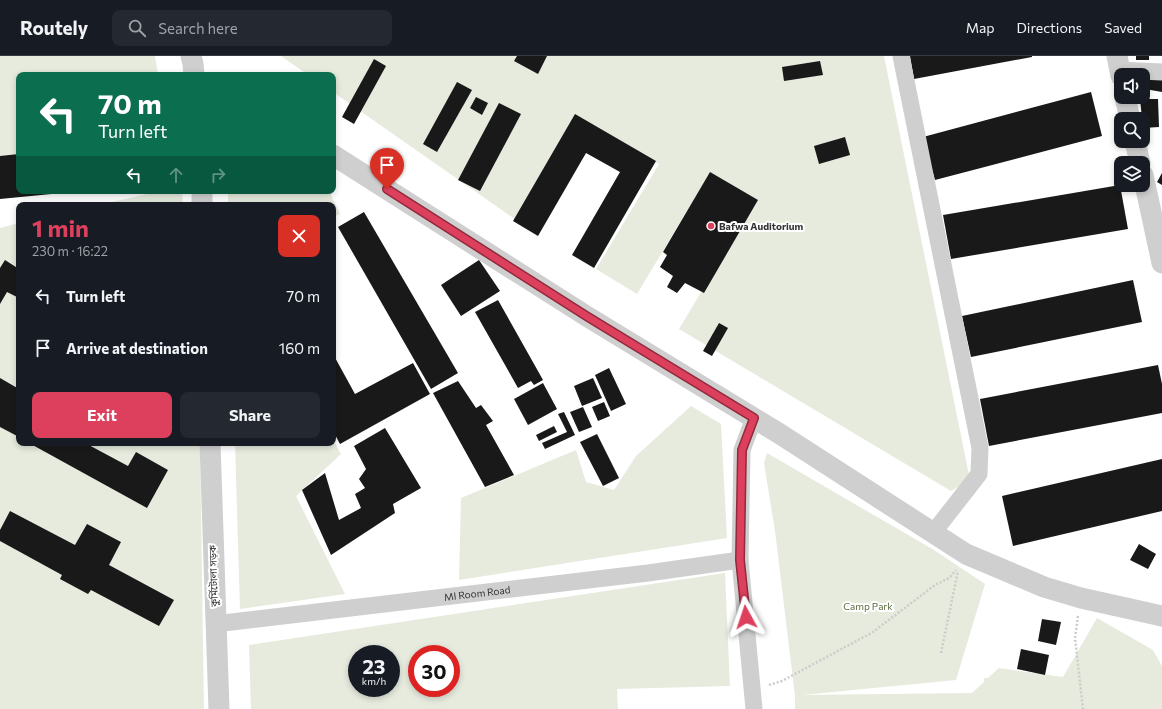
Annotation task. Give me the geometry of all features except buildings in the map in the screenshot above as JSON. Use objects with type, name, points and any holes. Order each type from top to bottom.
[{"type":"street","points":[[901,56],[980,448],[979,474],[933,533]]},
{"type":"street","points":[[1119,67],[1162,72]]},
{"type":"street","points":[[336,157],[588,317],[754,418],[966,554],[1044,587],[1081,598],[1162,616]]},
{"type":"street","points":[[1147,192],[1162,263]]},
{"type":"street","points":[[754,418],[742,450],[740,560],[754,709]]},
{"type":"street","name":"কুর্মিটোলা সড়ক","points":[[210,446],[219,709]]},
{"type":"street","name":"MI Room Road","points":[[215,624],[648,573],[740,560]]},
{"type":"path","points":[[753,689],[782,681],[873,632],[935,585],[949,578],[959,568],[941,653]]},
{"type":"path","points":[[1079,612],[1075,638],[1083,709]]},
{"type":"green space","points":[[0,56],[155,56],[158,72],[16,72],[16,184],[0,187]]},
{"type":"green space","points":[[281,56],[884,56],[970,480],[951,491],[679,329],[754,204],[708,176],[637,294],[596,269],[659,164],[602,131],[532,231],[336,94],[336,72],[304,72]]},
{"type":"green space","points":[[147,194],[182,194],[183,202],[112,202]]},
{"type":"green space","points":[[228,194],[330,194],[334,202],[228,202]]},
{"type":"green space","points":[[336,206],[340,214],[336,216]]},
{"type":"green space","points":[[16,224],[16,446],[200,446],[204,709],[0,709],[0,228]]},
{"type":"green space","points":[[691,406],[721,424],[727,538],[459,580],[461,498],[576,450],[586,482],[614,490],[636,456]]},
{"type":"green space","points":[[336,445],[341,454],[296,496],[345,594],[240,609],[235,446],[336,446]]},
{"type":"green space","name":"Camp Park","points":[[767,453],[934,550],[985,584],[956,680],[802,695],[972,693],[984,682],[984,678],[988,678],[999,668],[1063,677],[1097,618],[1153,650],[1162,666],[1162,709],[795,709],[795,696],[775,531],[764,463]]},
{"type":"green space","points":[[725,573],[730,686],[617,689],[618,709],[251,709],[249,645]]},
{"type":"place","name":"Bafwa Auditorium","points":[[711,226]]},
{"type":"route","points":[[387,189],[588,317],[754,418],[742,450],[740,560],[746,617]]}]
